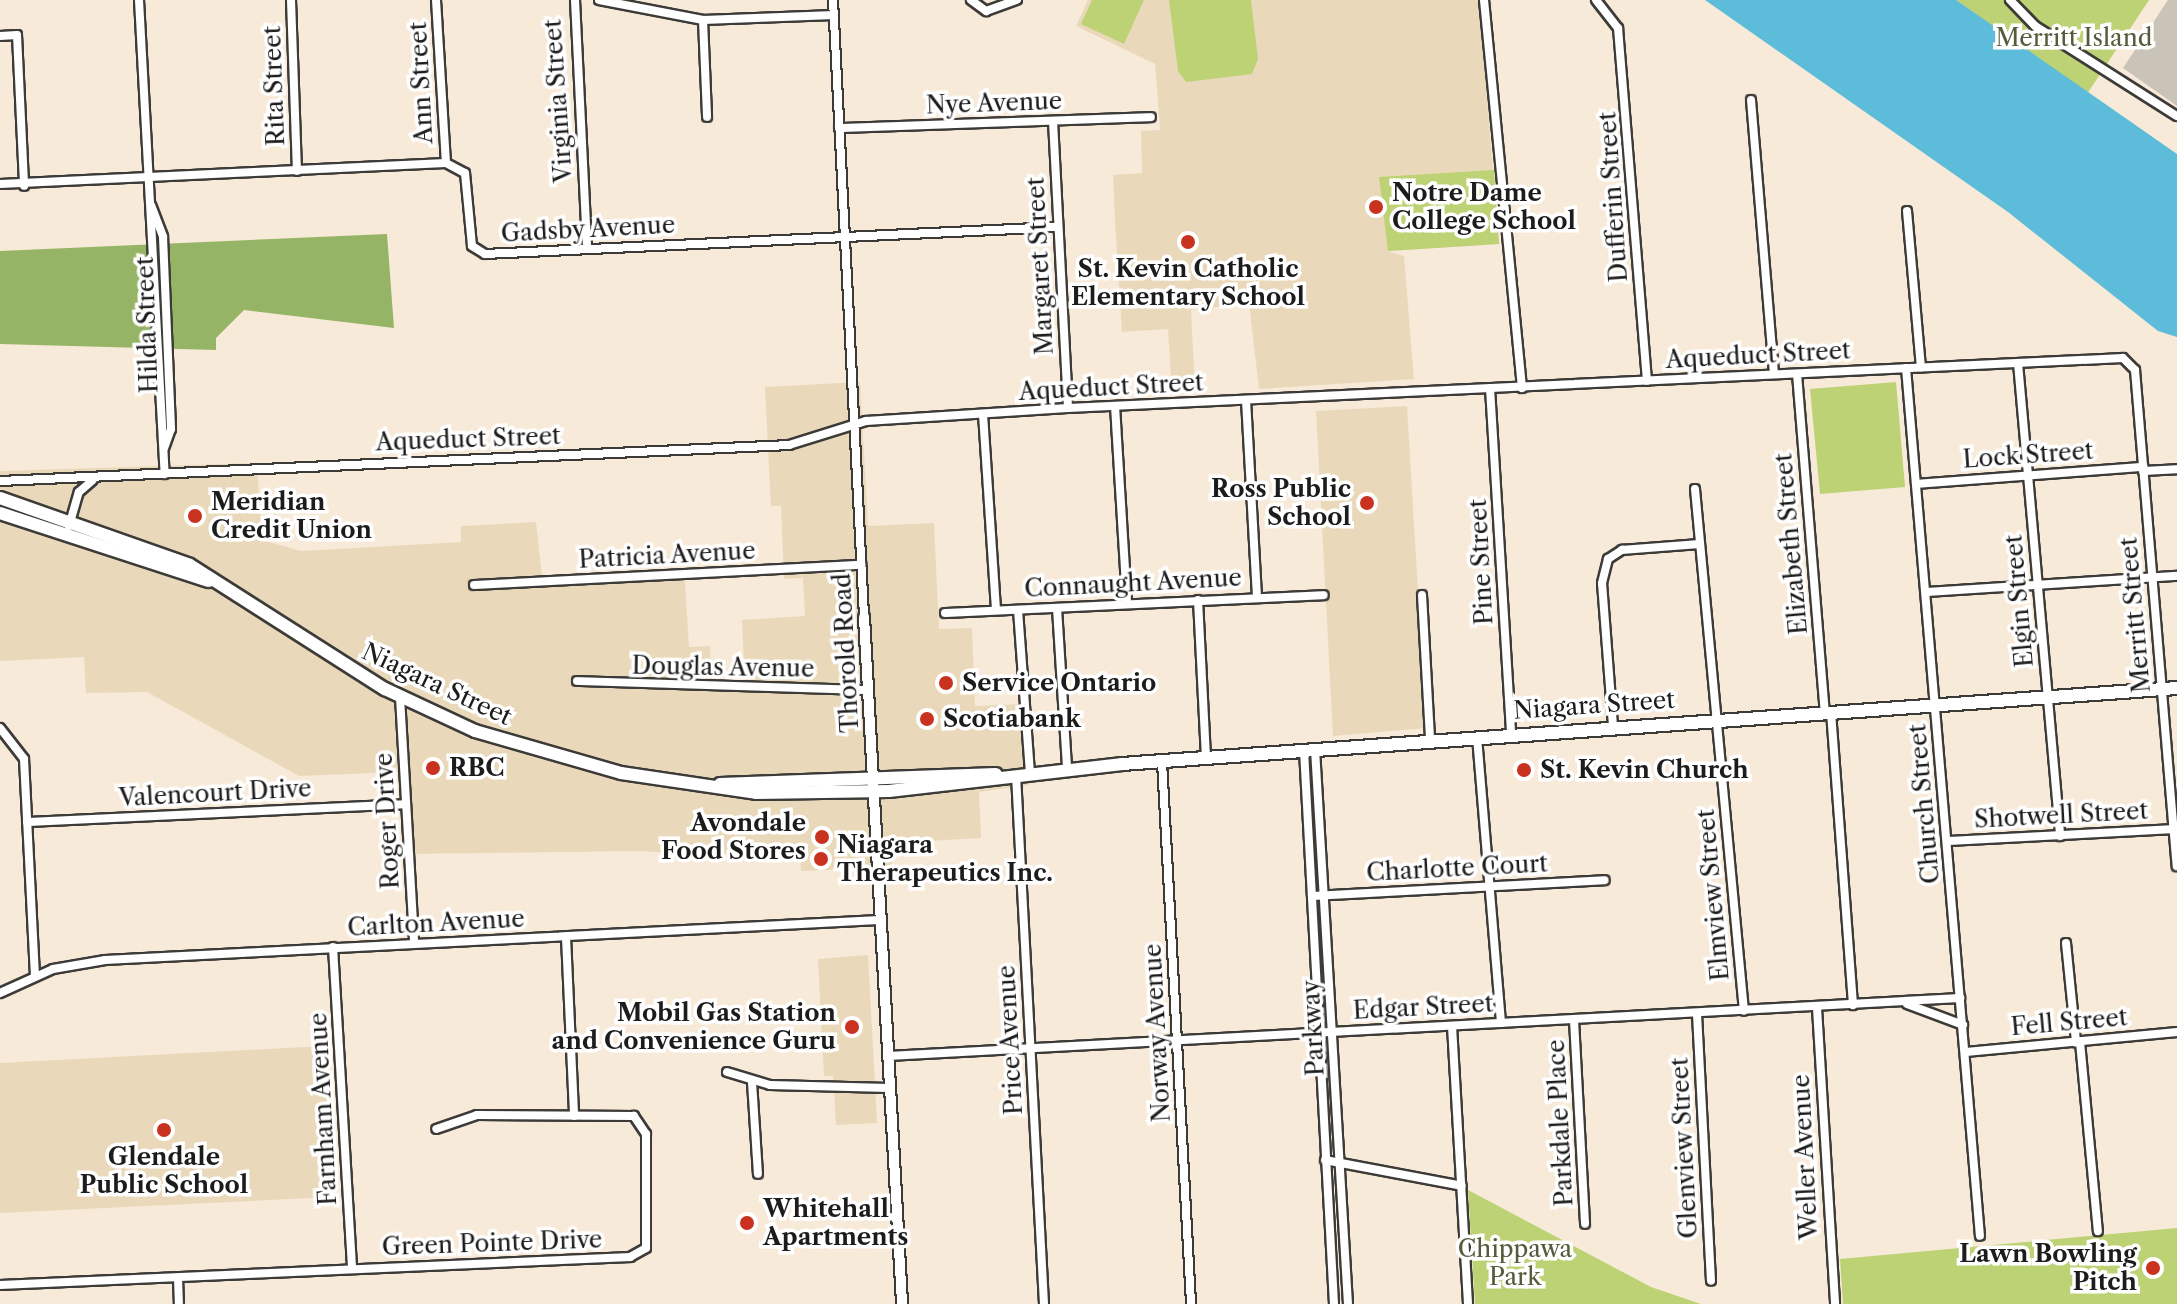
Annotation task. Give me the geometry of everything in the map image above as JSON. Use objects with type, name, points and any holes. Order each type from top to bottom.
[{"type":"main road","name":"Niagara Street","points":[[0,498],[71,517],[170,556],[400,697],[549,756],[712,786],[873,792],[1030,772],[1511,732],[2177,688]]},
{"type":"main road","name":"Niagara Street","points":[[0,513],[67,532],[211,581]]},
{"type":"main road","name":"Niagara Street","points":[[712,786],[872,777],[1016,775]]},
{"type":"street","name":"Hilda Street","points":[[139,0],[165,474]]},
{"type":"street","name":"Rita Street","points":[[291,0],[297,171]]},
{"type":"street","name":"Ann Street","points":[[436,0],[446,163]]},
{"type":"street","name":"Virginia Street","points":[[575,0],[587,248]]},
{"type":"street","points":[[599,0],[703,20],[834,15]]},
{"type":"street","name":"Thorold Road","points":[[833,0],[852,427],[902,1304]]},
{"type":"street","points":[[971,0],[986,11],[1017,0]]},
{"type":"street","points":[[1484,0],[1522,388]]},
{"type":"street","name":"Dufferin Street","points":[[1596,0],[1611,11],[1624,83],[1647,381]]},
{"type":"street","points":[[2010,0],[2035,26],[2177,116]]},
{"type":"street","points":[[703,20],[707,117]]},
{"type":"street","points":[[0,36],[17,35],[24,186]]},
{"type":"street","points":[[1751,100],[1774,373]]},
{"type":"street","name":"Nye Avenue","points":[[839,128],[1151,117]]},
{"type":"street","name":"Margaret Street","points":[[1053,121],[1068,408]]},
{"type":"street","points":[[0,184],[24,186],[446,163]]},
{"type":"street","name":"Gadsby Avenue","points":[[446,163],[465,173],[472,246],[485,254],[1058,227]]},
{"type":"street","points":[[1907,211],[1921,367]]},
{"type":"street","name":"Aqueduct Street","points":[[0,481],[789,445],[852,427],[1068,408],[1522,388],[1774,373],[2130,361]]},
{"type":"street","name":"Merritt Street","points":[[2130,361],[2143,469],[2177,866]]},
{"type":"street","name":"Elgin Street","points":[[2018,363],[2060,836]]},
{"type":"street","name":"Church Street","points":[[1906,368],[1980,1236]]},
{"type":"street","name":"Elizabeth Street","points":[[1797,374],[1853,1005]]},
{"type":"street","name":"Pine Street","points":[[1490,388],[1511,732]]},
{"type":"street","points":[[1246,400],[1257,596]]},
{"type":"street","points":[[1115,406],[1127,603]]},
{"type":"street","points":[[983,414],[996,609]]},
{"type":"street","name":"Lock Street","points":[[1916,484],[2028,475],[2177,469]]},
{"type":"street","points":[[67,532],[80,491],[97,478]]},
{"type":"street","name":"Elmview Street","points":[[1695,489],[1744,1011]]},
{"type":"street","points":[[1613,726],[1602,583],[1613,554],[1699,544]]},
{"type":"street","name":"Patricia Avenue","points":[[474,585],[861,565]]},
{"type":"street","points":[[1927,592],[2177,576]]},
{"type":"street","name":"Connaught Avenue","points":[[945,613],[1324,595]]},
{"type":"street","points":[[1422,595],[1430,739]]},
{"type":"street","points":[[1198,600],[1206,757]]},
{"type":"street","points":[[1057,608],[1067,769]]},
{"type":"street","points":[[1018,610],[1030,772]]},
{"type":"street","name":"Douglas Avenue","points":[[577,681],[868,690]]},
{"type":"street","name":"Roger Drive","points":[[400,697],[414,943]]},
{"type":"street","points":[[4,730],[24,759],[35,976]]},
{"type":"street","points":[[1477,736],[1501,1023]]},
{"type":"street","name":"Parkway","points":[[1310,750],[1326,895],[1348,1304]]},
{"type":"street","name":"Parkway","points":[[1310,750],[1312,896],[1334,1304]]},
{"type":"street","name":"Norway Avenue","points":[[1162,761],[1191,1304]]},
{"type":"street","name":"Price Avenue","points":[[1016,775],[1044,1304]]},
{"type":"street","name":"Valencourt Drive","points":[[27,822],[406,804]]},
{"type":"street","name":"Shotwell Street","points":[[1948,841],[2175,829]]},
{"type":"street","name":"Charlotte Court","points":[[1312,896],[1605,880]]},
{"type":"street","name":"Carlton Avenue","points":[[0,993],[35,976],[97,960],[879,920]]},
{"type":"street","points":[[566,937],[574,1116]]},
{"type":"street","points":[[2066,943],[2098,1231]]},
{"type":"street","name":"Farnham Avenue","points":[[333,947],[352,1268]]},
{"type":"street","name":"Edgar Street","points":[[888,1056],[1903,1004],[1960,998]]},
{"type":"street","points":[[1903,1004],[1963,1025]]},
{"type":"street","name":"Weller Avenue","points":[[1817,1008],[1835,1304]]},
{"type":"street","name":"Glenview Street","points":[[1697,1014],[1711,1281]]},
{"type":"street","name":"Parkdale Place","points":[[1574,1020],[1585,1224]]},
{"type":"street","points":[[1452,1026],[1468,1304]]},
{"type":"street","name":"Fell Street","points":[[1966,1052],[2177,1032]]},
{"type":"street","points":[[727,1072],[747,1073],[752,1082],[758,1174]]},
{"type":"street","points":[[752,1082],[889,1088]]},
{"type":"street","name":"Green Pointe Drive","points":[[0,1285],[640,1253],[650,1233],[643,1125],[625,1113],[477,1115],[436,1129]]},
{"type":"street","points":[[1325,1160],[1341,1160],[1462,1186]]},
{"type":"street","points":[[178,1278],[179,1304]]},
{"type":"shaded area","name":"Notre Dame College School","points":[[1088,0],[1479,0],[1499,244],[1388,251],[1404,256],[1414,379],[1259,389],[1249,303],[1191,310],[1195,391],[1172,392],[1168,329],[1122,332],[1115,221],[1113,175],[1142,173],[1141,131],[1160,130],[1155,64],[1076,26]]},
{"type":"shaded area","points":[[2168,0],[2177,0],[2177,106],[2123,68]]},
{"type":"shaded area","points":[[860,382],[868,526],[934,523],[939,629],[972,628],[975,706],[1025,704],[1029,785],[979,792],[981,838],[891,843],[892,867],[801,871],[800,861],[640,851],[404,854],[400,772],[299,776],[147,692],[86,693],[84,657],[0,661],[0,471],[257,463],[262,540],[301,551],[461,542],[461,526],[536,522],[542,576],[684,569],[689,647],[710,646],[712,686],[745,684],[742,620],[805,616],[803,578],[784,579],[781,506],[771,506],[765,387]]},
{"type":"shaded area","name":"Ross Public School","points":[[1407,406],[1426,728],[1333,736],[1316,411]]},
{"type":"shaded area","points":[[868,955],[877,1123],[836,1125],[833,1076],[824,1076],[818,959]]},
{"type":"shaded area","name":"Glendale Public School","points":[[325,1046],[332,1197],[0,1213],[0,1063]]},
{"type":"green space","points":[[1092,0],[1144,0],[1124,44],[1081,24]]},
{"type":"green space","points":[[1169,0],[1251,0],[1258,59],[1252,74],[1186,82],[1178,71]]},
{"type":"green space","name":"Merritt Island","points":[[1956,0],[2149,0],[2087,94]]},
{"type":"green space","points":[[1494,170],[1499,244],[1388,251],[1379,177]]},
{"type":"green space","points":[[387,234],[394,328],[244,310],[216,338],[216,350],[0,344],[0,251]]},
{"type":"green space","points":[[1896,382],[1905,487],[1820,494],[1810,389]]},
{"type":"green space","name":"Chippawa Park","points":[[1468,1190],[1651,1287],[1701,1304],[1475,1304]]},
{"type":"green space","points":[[2177,1228],[2177,1304],[1843,1304],[1840,1259]]},
{"type":"water","points":[[1705,0],[1956,0],[2177,154],[2177,337],[2158,331],[2008,212]]},
{"type":"place","name":"Notre Dame College School","points":[[1376,207]]},
{"type":"place","name":"St. Kevin Catholic Elementary School","points":[[1188,242]]},
{"type":"place","name":"Ross Public School","points":[[1367,503]]},
{"type":"place","name":"Meridian Credit Union","points":[[195,516]]},
{"type":"place","name":"Service Ontario","points":[[946,683]]},
{"type":"place","name":"Scotiabank","points":[[927,719]]},
{"type":"place","name":"RBC","points":[[433,768]]},
{"type":"place","name":"St. Kevin Church","points":[[1524,770]]},
{"type":"place","name":"Avondale Food Stores","points":[[822,837]]},
{"type":"place","name":"Niagara Therapeutics Inc.","points":[[821,859]]},
{"type":"place","name":"Mobil Gas Station and Convenience Guru","points":[[852,1027]]},
{"type":"place","name":"Glendale Public School","points":[[164,1130]]},
{"type":"place","name":"Whitehall Apartments","points":[[747,1223]]},
{"type":"place","name":"Lawn Bowling Pitch","points":[[2153,1268]]}]
